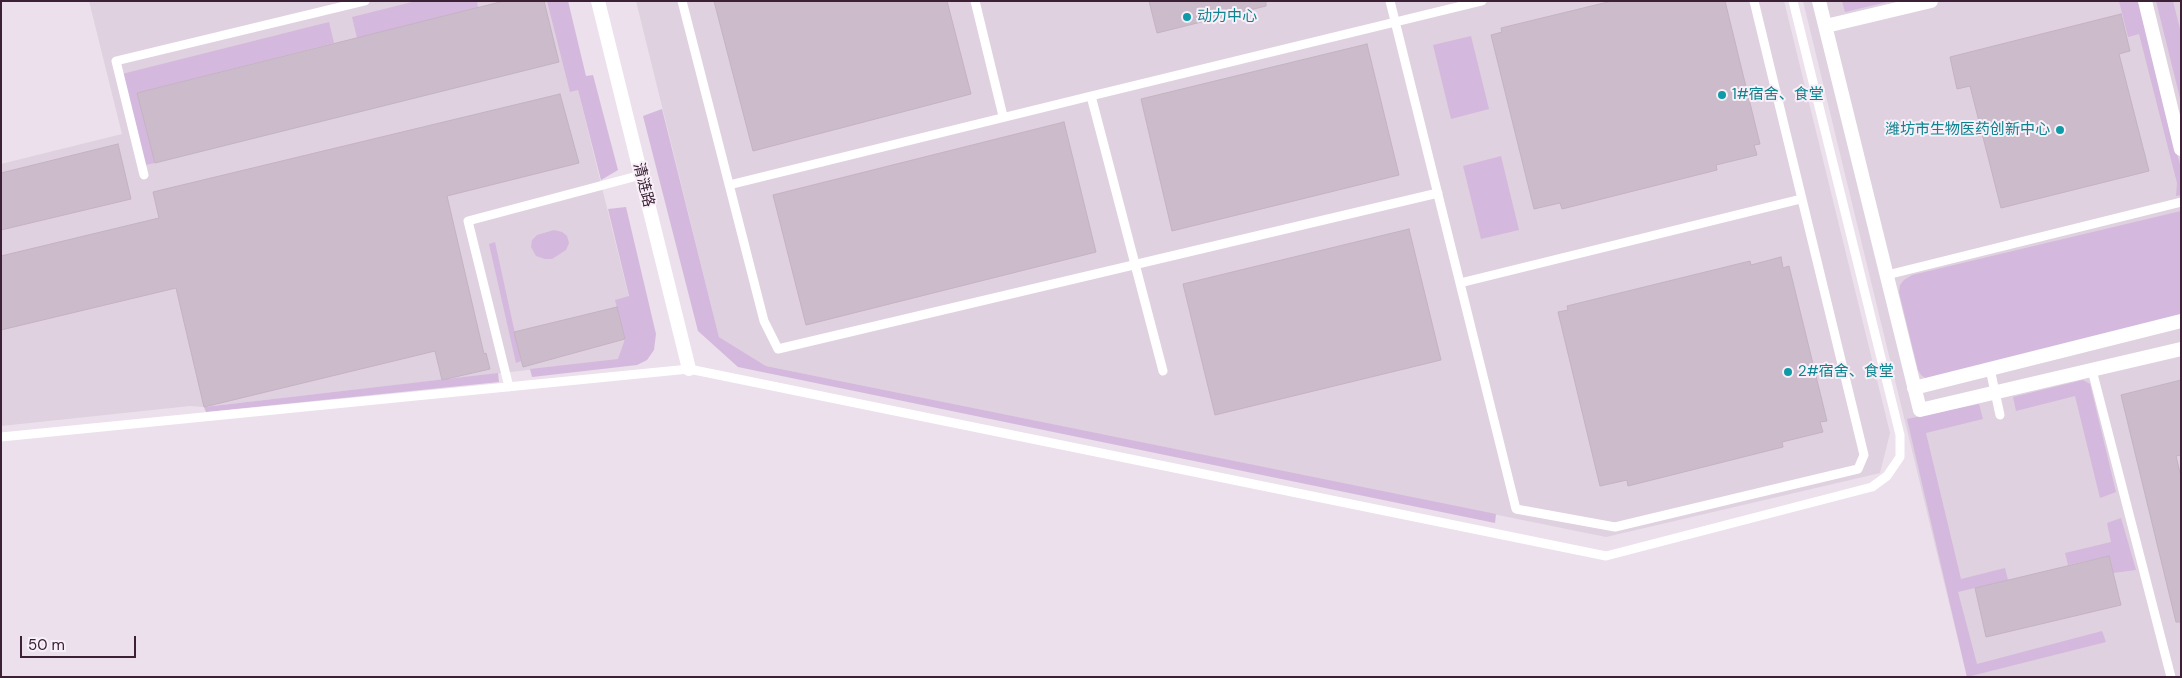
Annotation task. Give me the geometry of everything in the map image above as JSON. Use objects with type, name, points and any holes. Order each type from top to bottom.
[{"type":"street","name":"清涟路","points":[[598,1],[689,369]]},
{"type":"street","points":[[1819,1],[1920,410],[2181,349]]},
{"type":"street","points":[[1826,26],[1931,1]]},
{"type":"street","points":[[2145,1],[2181,149]]},
{"type":"street","points":[[1914,388],[2181,321]]},
{"type":"lane","points":[[144,175],[116,61],[365,1]]},
{"type":"lane","points":[[682,1],[764,321],[778,349],[1438,193]]},
{"type":"lane","points":[[975,1],[1003,116]]},
{"type":"lane","points":[[1390,1],[1516,509],[1615,528],[1858,469],[1864,455],[1754,1]]},
{"type":"lane","points":[[729,185],[1003,116],[1482,1]]},
{"type":"lane","points":[[1,437],[689,369],[1606,556],[1872,487],[1887,476],[1900,457],[1900,435],[1793,1]]},
{"type":"lane","points":[[1091,96],[1163,371]]},
{"type":"lane","points":[[509,387],[468,221],[641,176]]},
{"type":"lane","points":[[1460,283],[1801,199]]},
{"type":"lane","points":[[1888,275],[2181,202]]},
{"type":"lane","points":[[1990,369],[2000,415]]},
{"type":"lane","points":[[2092,370],[2171,677]]},
{"type":"shaded area","points":[[89,1],[556,1],[639,338],[624,359],[204,407],[190,406],[1,426],[1,164],[122,134]]},
{"type":"shaded area","points":[[416,1],[477,1],[478,8],[357,38],[352,17]]},
{"type":"shaded area","points":[[547,1],[568,1],[586,76],[593,75],[618,170],[601,180],[578,90],[570,92]]},
{"type":"shaded area","points":[[636,1],[1784,1],[1890,433],[1880,473],[1606,537],[766,366],[719,337]]},
{"type":"shaded area","points":[[1803,1],[2181,1],[2181,677],[1967,677]]},
{"type":"shaded area","points":[[1842,1],[1891,1],[1845,12]]},
{"type":"shaded area","points":[[2119,1],[2140,1],[2181,169],[2181,195],[2176,196],[2177,183],[2139,34],[2128,37]]},
{"type":"shaded area","points":[[2156,1],[2173,1],[2181,33],[2181,102]]},
{"type":"shaded area","points":[[329,22],[334,43],[137,93],[155,163],[145,165],[122,74]]},
{"type":"shaded area","points":[[1471,36],[1489,109],[1451,119],[1433,45]]},
{"type":"shaded area","points":[[662,109],[719,337],[766,366],[1496,514],[1495,523],[738,367],[698,331],[643,116]]},
{"type":"shaded area","points":[[1501,156],[1519,230],[1481,239],[1463,166]]},
{"type":"shaded area","points":[[626,207],[656,334],[654,350],[647,360],[637,365],[532,377],[530,369],[618,359],[625,339],[615,300],[629,296],[608,209]]},
{"type":"shaded area","points":[[2181,211],[2181,316],[1927,379],[1921,375],[1918,370],[1899,292],[1900,285],[1904,280],[1912,275]]},
{"type":"shaded area","points":[[554,230],[562,232],[567,236],[569,243],[566,250],[552,259],[536,256],[531,247],[532,240],[537,235]]},
{"type":"shaded area","points":[[495,242],[521,361],[516,363],[489,244]]},
{"type":"shaded area","points":[[498,373],[499,382],[206,412],[204,407]]},
{"type":"shaded area","points":[[2083,380],[2090,384],[2116,492],[2100,498],[2075,396],[2016,411],[2013,397]]},
{"type":"shaded area","points":[[1979,404],[1983,419],[1926,433],[1961,579],[2005,568],[2008,580],[1958,592],[1977,664],[2102,631],[2106,642],[1967,677],[1907,419]]},
{"type":"shaded area","points":[[2121,518],[2136,570],[2113,573],[2109,556],[2068,565],[2065,553],[2111,542],[2107,523]]},
{"type":"building","points":[[504,1],[544,1],[559,62],[155,163],[137,93]]},
{"type":"building","points":[[714,1],[947,1],[971,94],[753,151]]},
{"type":"building","name":"动力中心","points":[[1149,1],[1266,1],[1266,6],[1157,33]]},
{"type":"building","name":"1#宿舍、食堂","points":[[1612,1],[1725,1],[1760,144],[1754,145],[1757,155],[1716,165],[1717,170],[1562,209],[1560,203],[1534,209],[1491,35],[1502,32],[1501,28]]},
{"type":"building","name":"潍坊市生物医药创新中心","points":[[2121,14],[2130,51],[2119,54],[2149,171],[2001,208],[1970,86],[1957,89],[1950,57]]},
{"type":"building","points":[[1367,44],[1399,175],[1172,231],[1141,99]]},
{"type":"building","points":[[560,94],[579,163],[447,196],[484,354],[486,353],[490,369],[442,380],[435,351],[204,407],[176,288],[1,330],[1,256],[159,218],[153,192]]},
{"type":"building","points":[[1064,122],[1096,252],[806,325],[773,195]]},
{"type":"building","points":[[118,144],[131,199],[1,230],[1,173]]},
{"type":"building","points":[[1409,229],[1441,360],[1215,415],[1183,284]]},
{"type":"building","name":"2#宿舍、食堂","points":[[1781,257],[1783,268],[1789,266],[1827,421],[1820,422],[1823,432],[1782,442],[1783,447],[1628,486],[1627,480],[1600,486],[1558,312],[1568,310],[1567,306],[1750,261],[1751,265]]},
{"type":"building","points":[[617,307],[625,339],[523,367],[514,332]]},
{"type":"building","points":[[2181,380],[2181,455],[2176,456],[2181,477],[2181,622],[2176,622],[2121,395]]},
{"type":"building","points":[[2109,556],[2121,605],[1986,637],[1975,588]]},
{"type":"place","name":"动力中心","points":[[1187,17]]},
{"type":"place","name":"1#宿舍、食堂","points":[[1722,95]]},
{"type":"place","name":"潍坊市生物医药创新中心","points":[[2060,130]]},
{"type":"place","name":"2#宿舍、食堂","points":[[1788,372]]}]
